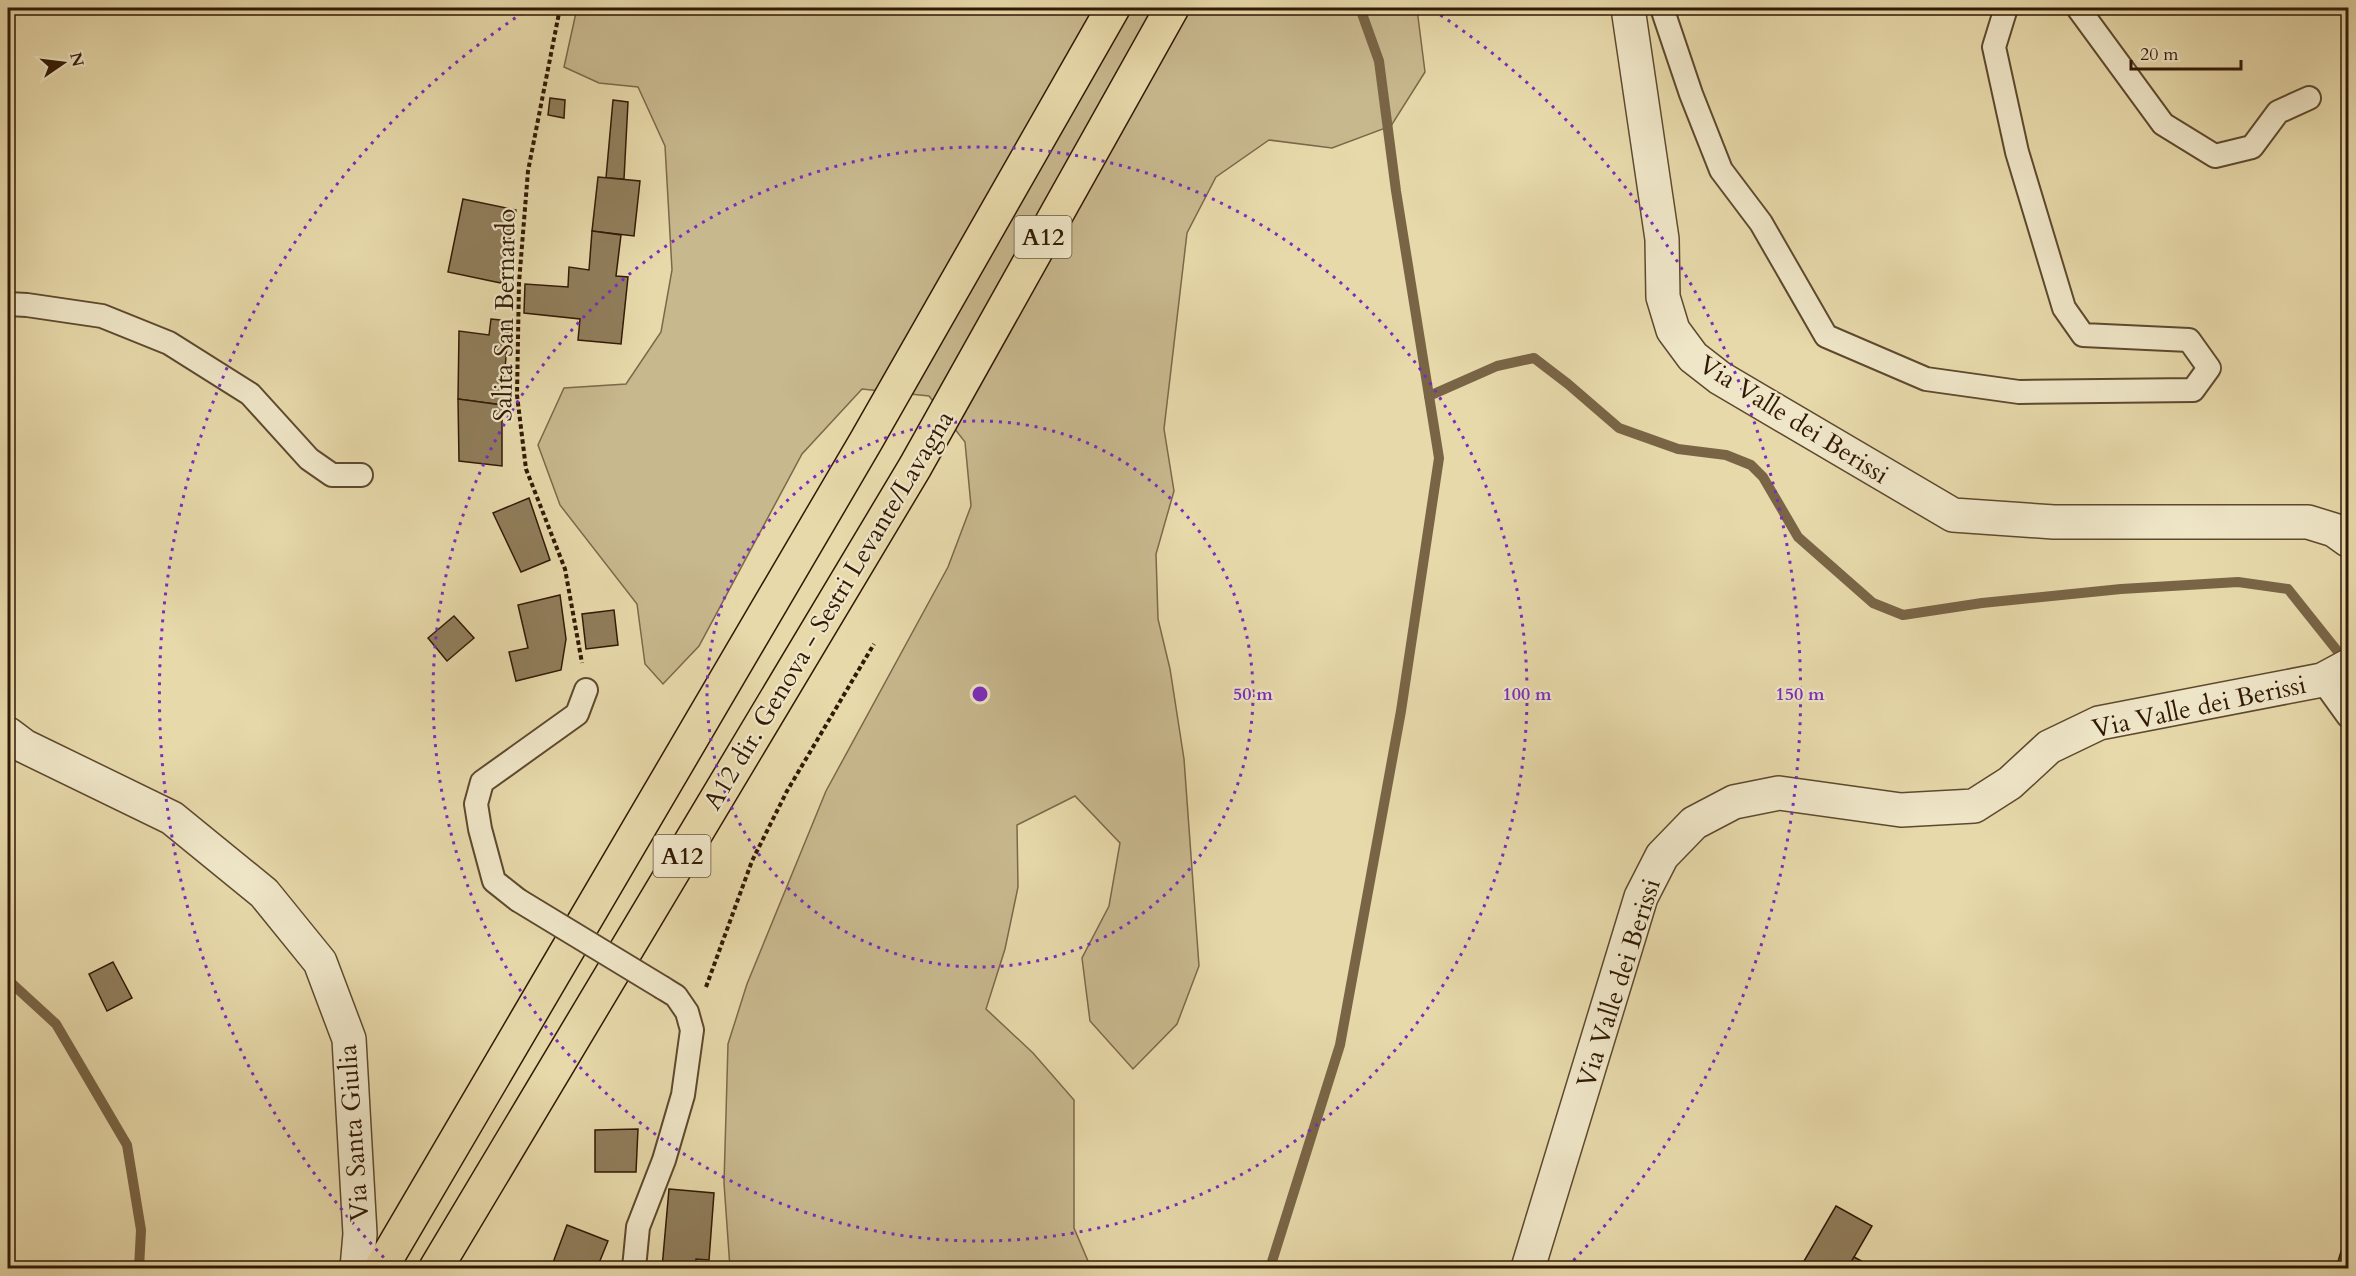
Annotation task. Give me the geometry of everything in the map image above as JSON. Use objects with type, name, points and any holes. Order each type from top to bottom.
[{"type":"highway","name":"A12","points":[[381,1269],[866,441],[1113,8]]},
{"type":"highway","name":"A12 dir. Genova - Sestri Levante/Lavagna","points":[[442,1257],[915,467],[1172,8]]},
{"type":"street","name":"Via Valle dei Berissi","points":[[1628,8],[1662,239],[1663,297],[1673,330],[1693,357],[1720,378],[1953,515],[2054,522],[2308,522],[2334,530],[2349,540]]},
{"type":"street","name":"Via Valle dei Berissi","points":[[1528,1269],[1641,897],[1662,856],[1694,823],[1734,802],[1779,793],[1901,810],[1974,806],[2010,783],[2049,747],[2099,723],[2335,673]]},
{"type":"street","name":"Via Santa Giulia","points":[[8,734],[24,746],[172,818],[264,893],[320,962],[349,1039],[360,1234],[357,1269]]},
{"type":"lane","points":[[1662,8],[1721,170],[1761,223],[1826,336],[1926,379],[2019,392],[2193,390],[2209,368],[2189,340],[2083,335],[2064,308],[2017,152],[1994,47],[2006,8]]},
{"type":"lane","points":[[2078,8],[2163,124],[2215,156],[2253,147],[2278,112],[2309,98]]},
{"type":"lane","points":[[8,304],[102,316],[169,343],[250,394],[309,459],[332,475],[361,475]]},
{"type":"lane","points":[[2335,673],[2349,716]]},
{"type":"lane","points":[[586,690],[577,714],[482,782],[476,804],[494,881],[518,900],[676,996],[687,1012],[692,1030],[683,1095],[664,1160],[638,1227],[634,1269]]},
{"type":"path","name":"Salita San Bernardo","points":[[560,8],[528,171],[519,283],[517,395],[526,469],[565,569],[578,630],[586,690]]},
{"type":"path","points":[[692,1030],[717,951],[752,861],[788,791],[874,644]]},
{"type":"shaded area","points":[[577,8],[1417,9],[1425,72],[1391,126],[1332,148],[1269,140],[1216,177],[1187,233],[1164,429],[1174,491],[1156,554],[1158,619],[1170,669],[1184,759],[1199,966],[1177,1024],[1133,1069],[1090,1021],[1082,958],[1109,906],[1120,843],[1075,796],[1017,825],[1018,887],[1005,949],[986,1009],[1033,1053],[1074,1100],[1074,1228],[1091,1268],[730,1268],[724,1183],[728,1044],[747,984],[826,791],[948,567],[971,506],[965,442],[929,396],[862,389],[802,454],[699,646],[663,684],[645,664],[637,604],[560,505],[538,445],[564,388],[626,384],[661,332],[672,270],[665,146],[638,87],[599,83],[564,67]]},
{"type":"building","points":[[550,98],[565,100],[564,118],[548,115]]},
{"type":"building","points":[[613,100],[628,102],[624,179],[606,178]]},
{"type":"building","points":[[598,177],[640,181],[634,236],[592,231]]},
{"type":"building","points":[[463,199],[516,210],[501,283],[448,272]]},
{"type":"building","points":[[592,231],[621,235],[616,276],[628,277],[621,344],[578,340],[580,319],[524,313],[525,284],[568,287],[569,267],[589,270]]},
{"type":"building","points":[[491,319],[509,321],[502,405],[458,399],[459,331],[489,335]]},
{"type":"building","points":[[458,399],[502,405],[502,466],[459,461]]},
{"type":"building","points":[[529,498],[550,560],[521,572],[493,513]]},
{"type":"building","points":[[560,595],[566,639],[561,670],[516,681],[509,652],[528,648],[518,605]]},
{"type":"building","points":[[614,610],[618,645],[586,649],[582,614]]},
{"type":"building","points":[[454,616],[474,638],[447,661],[428,638]]},
{"type":"building","points":[[113,962],[132,998],[107,1011],[89,974]]},
{"type":"building","points":[[638,1129],[636,1172],[595,1172],[595,1130]]},
{"type":"building","points":[[669,1189],[714,1193],[709,1260],[696,1259],[695,1268],[662,1268]]},
{"type":"building","points":[[1836,1206],[1872,1226],[1848,1268],[1800,1268]]},
{"type":"building","points":[[567,1225],[608,1241],[597,1268],[551,1268]]},
{"type":"building","points":[[2348,1229],[2348,1268],[2336,1268]]},
{"type":"building","points":[[1854,1257],[1874,1268],[1848,1268]]},
{"type":"waterway","points":[[1270,1268],[1340,1045],[1401,711],[1439,458],[1396,191],[1379,61],[1360,8]]},
{"type":"waterway","points":[[1429,396],[1497,366],[1534,358],[1619,428],[1678,449],[1726,455],[1751,465],[1763,477],[1798,537],[1873,603],[1903,615],[1982,603],[2121,589],[2238,582],[2288,589],[2347,663]]},
{"type":"waterway","points":[[8,980],[56,1024],[127,1145],[141,1230],[139,1268]]}]
